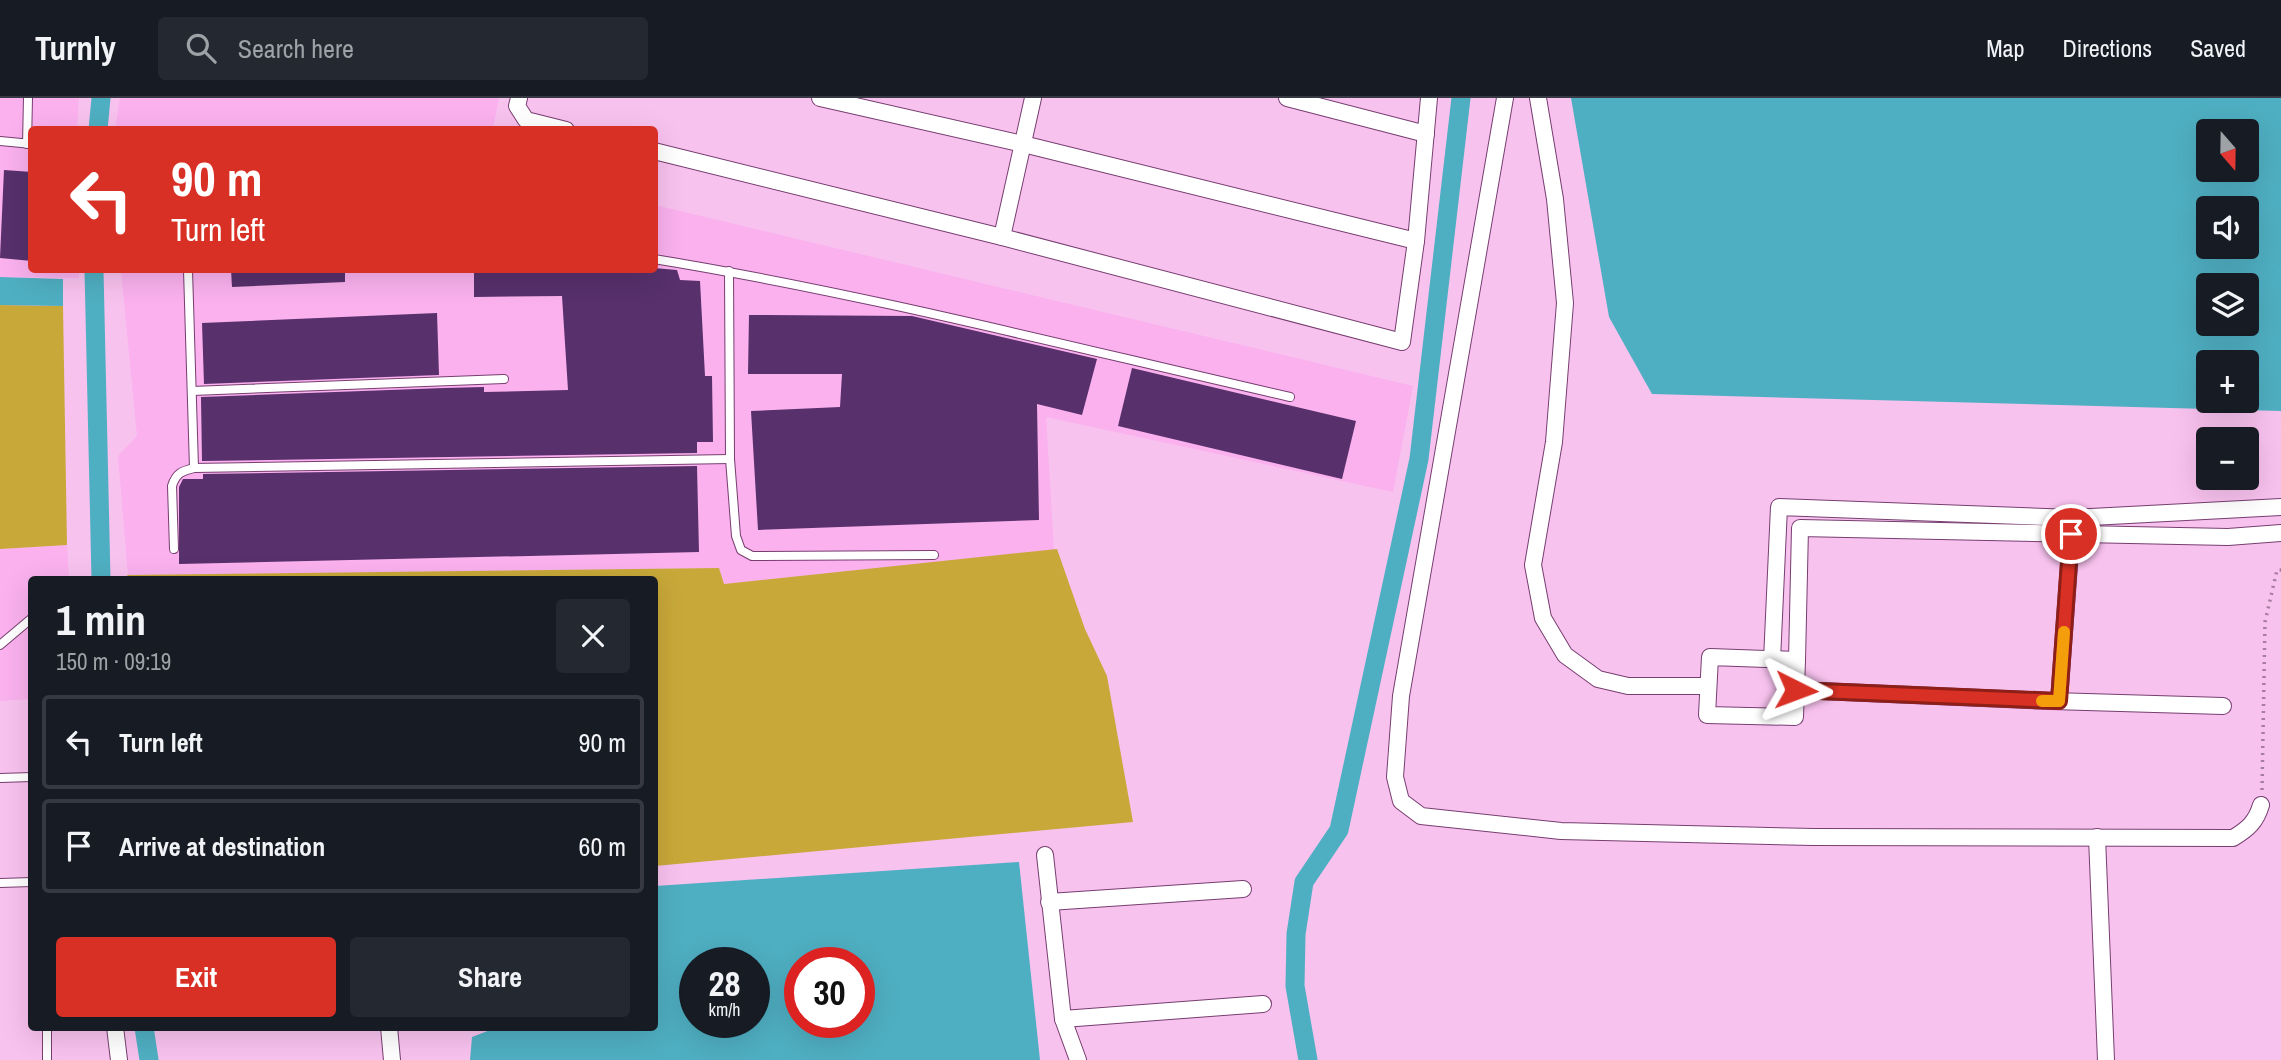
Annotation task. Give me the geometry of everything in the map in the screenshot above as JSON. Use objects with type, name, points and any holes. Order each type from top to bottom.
[{"type":"street","points":[[519,98],[517,106],[526,120],[550,126]]},
{"type":"street","points":[[820,98],[1023,144],[1416,241]]},
{"type":"street","points":[[1002,237],[1033,98]]},
{"type":"street","points":[[1287,98],[1426,134]]},
{"type":"street","points":[[658,152],[1002,237],[1402,342],[1416,241],[1429,98]]},
{"type":"street","points":[[1505,98],[1401,696],[1395,778],[1401,801],[1421,816],[1561,831],[1814,837],[2232,838],[2248,828],[2257,818],[2261,805]]},
{"type":"street","points":[[1538,98],[1555,199],[1565,303],[1554,442],[1533,565],[1543,618],[1565,655],[1598,680],[1628,686],[1708,686]]},
{"type":"street","points":[[1772,660],[1779,508],[2228,537],[2281,533]]},
{"type":"street","points":[[1797,660],[1710,657],[1707,715],[1794,718],[1797,660],[1800,528],[2072,526],[2281,508]]},
{"type":"street","points":[[1812,528],[1816,509]]},
{"type":"street","points":[[2059,701],[2072,526]]},
{"type":"street","points":[[1796,690],[2223,706]]},
{"type":"street","points":[[2097,837],[2106,1060]]},
{"type":"street","points":[[1045,855],[1063,1019],[1077,1060]]},
{"type":"street","points":[[1049,902],[1242,889]]},
{"type":"street","points":[[1063,1019],[1263,1004]]},
{"type":"street","points":[[115,1031],[119,1060]]},
{"type":"street","points":[[389,1031],[392,1060]]},
{"type":"lane","points":[[28,98],[29,126]]},
{"type":"lane","points":[[0,141],[28,144]]},
{"type":"lane","points":[[658,260],[729,271],[1290,397]]},
{"type":"lane","points":[[729,271],[730,459],[736,536],[741,550],[752,556],[934,555]]},
{"type":"lane","points":[[188,273],[194,468]]},
{"type":"lane","points":[[192,391],[504,379]]},
{"type":"lane","points":[[174,549],[172,486],[181,471],[194,468],[730,459]]},
{"type":"lane","points":[[0,645],[28,621]]},
{"type":"lane","points":[[0,778],[28,776]]},
{"type":"lane","points":[[0,883],[28,883]]},
{"type":"lane","points":[[47,1031],[47,1060]]},
{"type":"path","points":[[2261,805],[2265,622],[2277,570],[2281,570]]},
{"type":"shaded area","points":[[0,98],[79,98],[77,126],[28,126],[28,273],[79,273],[79,278],[0,277]]},
{"type":"shaded area","points":[[120,98],[499,98],[494,126],[115,126]]},
{"type":"shaded area","points":[[1571,98],[2281,98],[2281,411],[2259,410],[2259,350],[2196,350],[2196,409],[1652,394],[1609,317]]},
{"type":"shaded area","points":[[658,206],[1413,386],[1393,492],[1046,417],[1054,550],[724,584],[719,568],[128,575],[118,456],[137,436],[121,273],[658,273]]},
{"type":"shaded area","points":[[0,277],[63,279],[63,306],[0,305]]},
{"type":"shaded area","points":[[0,305],[63,306],[67,545],[0,549]]},
{"type":"shaded area","points":[[67,545],[69,576],[28,576],[28,699],[0,701],[0,549]]},
{"type":"shaded area","points":[[1057,549],[1085,629],[1107,676],[1133,822],[658,866],[658,576],[126,576],[719,568],[724,584]]},
{"type":"shaded area","points":[[1019,862],[1040,1060],[470,1060],[472,1037],[488,1031],[658,1031],[658,886]]},
{"type":"building","points":[[4,170],[28,172],[28,261],[0,258]]},
{"type":"building","points":[[658,268],[677,270],[680,280],[700,281],[705,376],[712,376],[713,442],[697,442],[697,453],[202,461],[201,397],[484,387],[484,392],[568,390],[562,296],[474,297],[474,273],[658,273]]},
{"type":"building","points":[[231,273],[345,273],[345,282],[232,287]]},
{"type":"building","points":[[437,313],[439,375],[204,384],[202,323]]},
{"type":"building","points":[[749,315],[912,316],[1097,359],[1082,415],[1037,404],[1039,520],[758,530],[751,411],[840,407],[842,374],[748,374]]},
{"type":"building","points":[[1132,368],[1356,421],[1342,479],[1118,426]]},
{"type":"building","points":[[697,466],[699,552],[179,564],[179,487],[183,479],[203,479],[203,474]]},
{"type":"waterway","points":[[98,126],[101,98]]},
{"type":"waterway","points":[[1308,1060],[1295,986],[1296,934],[1304,882],[1339,830],[1419,459],[1461,98]]},
{"type":"waterway","points":[[94,273],[101,576]]},
{"type":"waterway","points":[[145,1031],[149,1060]]},
{"type":"slow traffic","points":[[2042,701],[2059,701],[2064,632]]},
{"type":"route","points":[[1796,690],[2059,701],[2071,534]]}]
